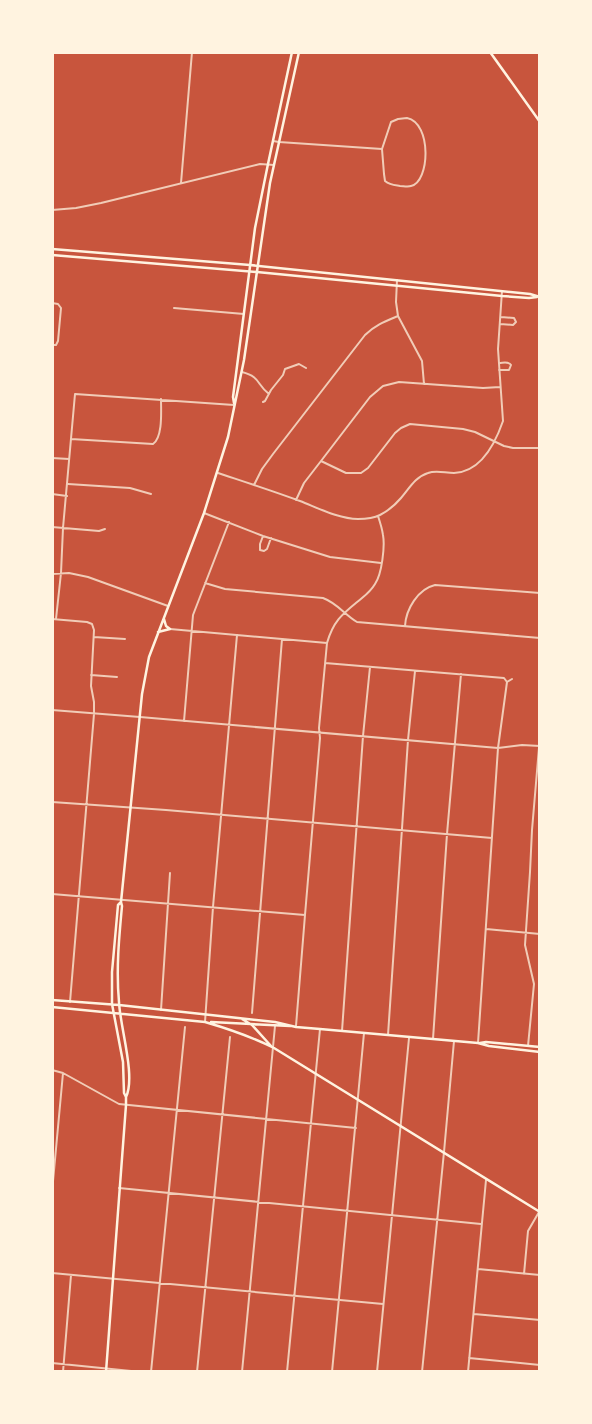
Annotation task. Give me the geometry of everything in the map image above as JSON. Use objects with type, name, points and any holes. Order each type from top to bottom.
[{"type":"main road","points":[[234,405],[233,397],[255,228],[292,52]]},
{"type":"main road","points":[[126,1098],[128,1092],[128,1062],[120,1014],[117,973],[121,901],[142,694],[149,656],[204,513],[228,438],[242,372],[274,165],[299,52]]},
{"type":"main road","points":[[490,52],[540,122]]},
{"type":"main road","points":[[52,250],[250,265],[530,294],[539,297]]},
{"type":"main road","points":[[52,255],[257,272],[396,287],[529,298],[539,297]]},
{"type":"main road","points":[[164,617],[166,626],[170,628]]},
{"type":"main road","points":[[158,632],[170,628]]},
{"type":"main road","points":[[106,1370],[126,1105],[123,1062],[112,1004],[112,972],[118,905],[121,901]]},
{"type":"main road","points":[[52,1000],[112,1004],[275,1022],[320,1029],[433,1040],[540,1047]]},
{"type":"main road","points":[[52,1007],[205,1022],[296,1026]]},
{"type":"main road","points":[[241,1018],[252,1025],[274,1048]]},
{"type":"main road","points":[[205,1022],[237,1032],[274,1048],[540,1212]]},
{"type":"main road","points":[[478,1043],[488,1046],[540,1052]]},
{"type":"street","points":[[181,183],[192,52]]},
{"type":"street","points":[[407,118],[415,121],[425,141],[426,150],[421,175],[413,186],[387,183],[384,174],[382,149],[390,125],[394,120],[407,118]]},
{"type":"street","points":[[273,141],[382,149]]},
{"type":"street","points":[[52,210],[101,203],[254,166],[274,165]]},
{"type":"street","points":[[397,280],[396,302],[398,316],[422,361],[424,384]]},
{"type":"street","points":[[218,473],[349,518],[358,519],[378,516],[391,508],[416,480],[429,472],[454,473],[467,471],[474,467],[482,460],[494,441],[503,421],[499,370],[502,291]]},
{"type":"street","points":[[52,303],[58,304],[61,308],[58,341],[56,345],[52,345]]},
{"type":"street","points":[[174,308],[244,314]]},
{"type":"street","points":[[254,485],[262,469],[273,454],[365,335],[372,328],[398,316]]},
{"type":"street","points":[[500,317],[514,318],[516,322],[513,325],[500,324]]},
{"type":"street","points":[[499,363],[506,362],[512,365],[509,370],[499,370]]},
{"type":"street","points":[[263,402],[283,375],[285,369],[299,364],[306,368]]},
{"type":"street","points":[[242,372],[254,375],[269,394]]},
{"type":"street","points":[[296,500],[304,484],[321,461],[370,397],[383,386],[399,382],[484,388],[500,387]]},
{"type":"street","points":[[56,619],[75,394],[234,405]]},
{"type":"street","points":[[71,439],[153,444],[156,442],[159,433],[161,399]]},
{"type":"street","points":[[321,461],[346,473],[361,473],[368,468],[395,434],[401,428],[410,424],[463,428],[504,446],[540,448]]},
{"type":"street","points":[[52,458],[69,460]]},
{"type":"street","points":[[68,484],[130,488],[151,494]]},
{"type":"street","points":[[52,494],[67,496]]},
{"type":"street","points":[[204,513],[264,536],[330,557],[381,563]]},
{"type":"street","points":[[296,1026],[319,728],[328,643],[333,626],[345,612],[375,585],[378,578],[383,535],[378,516]]},
{"type":"street","points":[[184,721],[195,610],[229,522]]},
{"type":"street","points":[[52,527],[100,531],[105,529]]},
{"type":"street","points":[[264,536],[260,544],[260,550],[264,551],[266,549],[271,538]]},
{"type":"street","points":[[52,574],[61,573],[88,577],[168,606]]},
{"type":"street","points":[[205,584],[243,591],[324,598],[331,601],[357,622],[540,638]]},
{"type":"street","points":[[405,626],[406,618],[422,590],[435,585],[540,593]]},
{"type":"street","points":[[52,619],[87,622],[92,624],[94,630],[91,675],[94,714],[70,1002]]},
{"type":"street","points":[[170,628],[328,643]]},
{"type":"street","points":[[205,1022],[213,907],[237,635]]},
{"type":"street","points":[[94,637],[125,639]]},
{"type":"street","points":[[252,1013],[282,639]]},
{"type":"street","points":[[325,663],[504,678],[507,682]]},
{"type":"street","points":[[342,1031],[363,736],[370,667]]},
{"type":"street","points":[[388,1035],[408,740],[415,671]]},
{"type":"street","points":[[433,1040],[460,674]]},
{"type":"street","points":[[91,675],[117,677]]},
{"type":"street","points":[[507,682],[512,679]]},
{"type":"street","points":[[478,1043],[498,748],[507,682]]},
{"type":"street","points":[[52,710],[498,748],[522,745],[539,746]]},
{"type":"street","points":[[528,1046],[534,984],[526,951],[526,933],[540,736]]},
{"type":"street","points":[[52,802],[492,838]]},
{"type":"street","points":[[161,1010],[170,873]]},
{"type":"street","points":[[52,894],[304,915]]},
{"type":"street","points":[[486,928],[540,934]]},
{"type":"street","points":[[242,1372],[275,1026]]},
{"type":"street","points":[[151,1372],[186,1027]]},
{"type":"street","points":[[287,1372],[320,1029]]},
{"type":"street","points":[[332,1372],[364,1033]]},
{"type":"street","points":[[197,1372],[230,1037]]},
{"type":"street","points":[[377,1372],[409,1037]]},
{"type":"street","points":[[422,1372],[454,1041]]},
{"type":"street","points":[[52,1070],[63,1072],[119,1104],[356,1128]]},
{"type":"street","points":[[52,1192],[63,1072]]},
{"type":"street","points":[[468,1372],[486,1179]]},
{"type":"street","points":[[120,1188],[481,1224]]},
{"type":"street","points":[[524,1274],[528,1231],[540,1212]]},
{"type":"street","points":[[478,1268],[540,1275]]},
{"type":"street","points":[[52,1273],[383,1304]]},
{"type":"street","points":[[63,1372],[71,1275]]},
{"type":"street","points":[[474,1314],[540,1320]]},
{"type":"street","points":[[469,1358],[540,1365]]},
{"type":"street","points":[[53,1363],[106,1370],[142,1372]]}]
